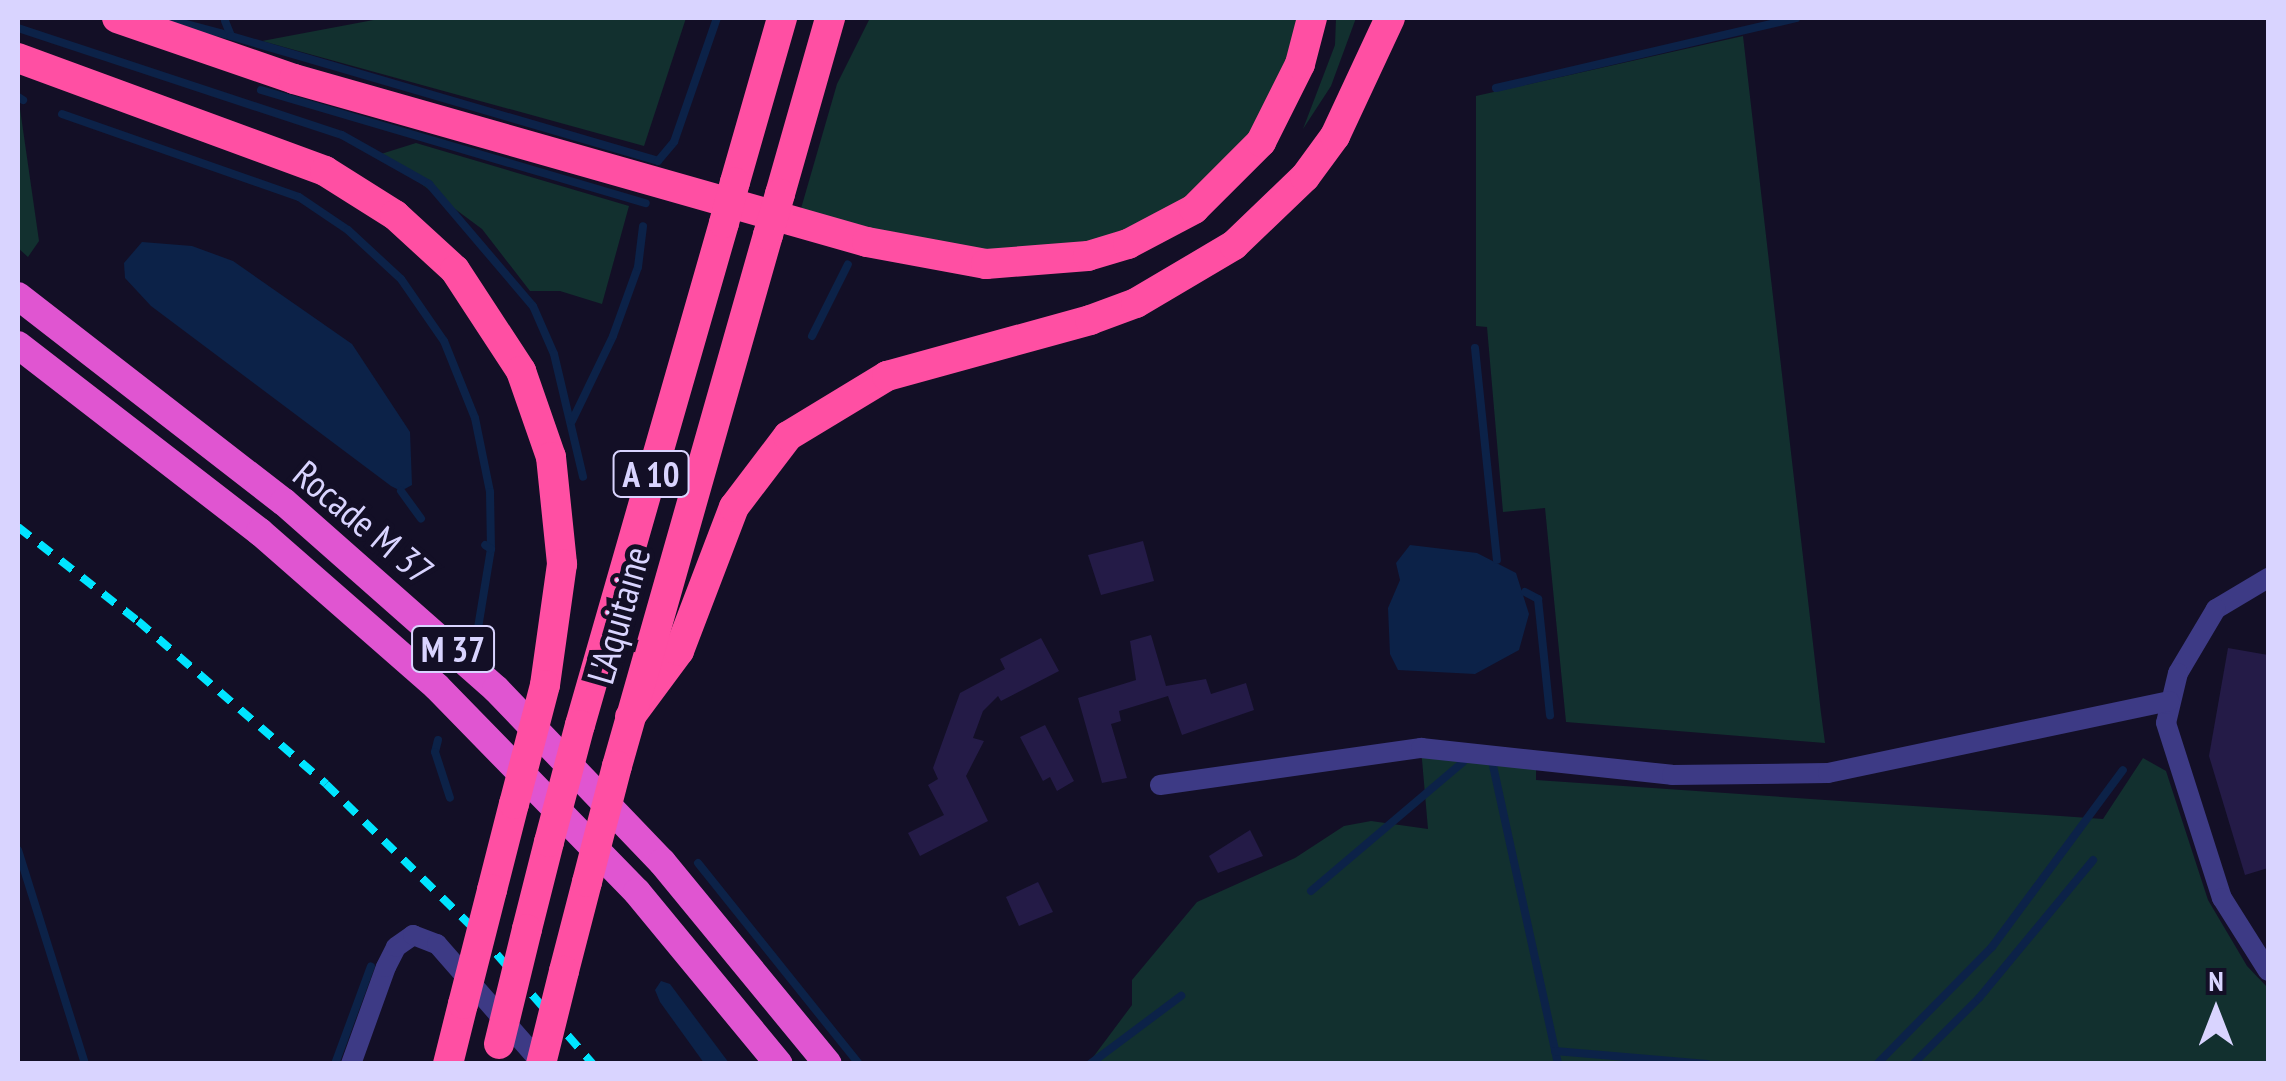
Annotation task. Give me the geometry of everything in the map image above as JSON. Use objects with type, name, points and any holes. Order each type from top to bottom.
[{"type":"highway","points":[[118,18],[294,79],[867,242],[986,264],[1088,256],[1128,244],[1194,209],[1261,142],[1300,64],[1312,18]]},
{"type":"highway","name":"L'Aquitaine","points":[[496,1054],[580,725],[782,18]]},
{"type":"highway","name":"L'Aquitaine","points":[[542,1064],[630,718],[830,18]]},
{"type":"highway","points":[[630,718],[679,650],[734,508],[788,436],[886,376],[1090,320],[1136,303],[1234,245],[1294,189],[1336,136],[1390,18]]},
{"type":"highway","points":[[18,58],[326,170],[395,215],[455,270],[521,371],[552,457],[562,564],[545,684],[448,1064]]},
{"type":"highway","name":"Rocade M 37","points":[[18,296],[284,502],[496,689],[662,862],[828,1064]]},
{"type":"highway","name":"Rocade M 37","points":[[18,345],[296,562],[509,755],[638,892],[779,1064]]},
{"type":"street","points":[[2268,578],[2237,594],[2207,624],[2169,701],[2166,723],[2222,898],[2268,971]]},
{"type":"street","points":[[1160,786],[1421,748],[1700,776],[1828,772],[2169,701]]},
{"type":"street","points":[[351,1064],[396,947],[413,935],[437,944],[542,1064]]},
{"type":"green space","points":[[384,18],[686,18],[644,146],[262,41]]},
{"type":"green space","points":[[870,18],[1300,18],[1289,65],[1254,135],[1201,190],[1092,246],[974,254],[800,212],[837,84]]},
{"type":"green space","points":[[1336,18],[1356,18],[1331,86],[1303,129],[1335,45]]},
{"type":"green space","points":[[1743,36],[1825,743],[1566,722],[1545,508],[1503,512],[1487,327],[1476,326],[1476,96]]},
{"type":"green space","points":[[18,95],[39,241],[28,257],[18,248]]},
{"type":"green space","points":[[416,143],[629,206],[602,304],[560,291],[530,291],[482,229],[381,154]]},
{"type":"green space","points":[[1421,748],[1536,755],[1536,780],[2103,819],[2143,758],[2166,771],[2208,900],[2247,966],[2268,988],[2268,1063],[1088,1064],[1132,1005],[1132,980],[1197,902],[1295,858],[1344,826],[1371,821],[1428,829]]},
{"type":"water","points":[[142,242],[192,246],[233,261],[352,344],[410,432],[412,485],[401,491],[391,486],[151,306],[125,278],[124,263]]},
{"type":"water","points":[[1410,545],[1477,553],[1516,573],[1529,614],[1519,650],[1475,674],[1398,670],[1390,654],[1388,608],[1400,580],[1396,563]]},
{"type":"water","points":[[661,981],[670,984],[729,1063],[704,1063],[660,1002],[655,990]]},
{"type":"building","points":[[1143,541],[1154,581],[1101,595],[1088,555]]},
{"type":"building","points":[[1151,635],[1166,686],[1206,679],[1211,694],[1246,683],[1254,710],[1182,735],[1168,696],[1119,711],[1121,721],[1111,724],[1127,778],[1102,783],[1078,698],[1136,680],[1130,641]]},
{"type":"building","points":[[1041,638],[1059,671],[1001,701],[998,696],[983,711],[973,738],[984,741],[966,776],[988,821],[920,856],[908,833],[944,815],[928,785],[938,779],[933,768],[960,693],[1005,669],[1000,659]]},
{"type":"building","points":[[2228,648],[2268,655],[2268,868],[2245,875],[2209,756]]},
{"type":"building","points":[[1045,725],[1074,781],[1057,791],[1050,777],[1043,781],[1020,737]]},
{"type":"building","points":[[1250,830],[1263,856],[1218,873],[1209,856]]},
{"type":"building","points":[[1038,882],[1053,912],[1019,926],[1006,897]]},
{"type":"waterway","points":[[164,18],[231,36]]},
{"type":"waterway","points":[[225,21],[231,36],[658,161],[674,142],[717,18]]},
{"type":"waterway","points":[[1496,88],[1796,18]]},
{"type":"waterway","points":[[18,28],[342,135],[429,184],[533,306],[554,354],[583,477]]},
{"type":"waterway","points":[[261,90],[646,203]]},
{"type":"waterway","points":[[18,97],[23,100]]},
{"type":"waterway","points":[[62,114],[299,197],[348,230],[401,279],[444,341],[475,418],[490,492],[491,549]]},
{"type":"waterway","points":[[572,421],[613,336],[638,267],[643,226]]},
{"type":"waterway","points":[[812,336],[848,264]]},
{"type":"waterway","points":[[1475,348],[1497,560]]},
{"type":"waterway","points":[[401,491],[421,519]]},
{"type":"waterway","points":[[478,628],[491,549],[485,545]]},
{"type":"waterway","points":[[1525,592],[1538,599],[1550,715]]},
{"type":"waterway","points":[[438,740],[435,752],[450,798]]},
{"type":"waterway","points":[[1492,761],[1558,1064]]},
{"type":"waterway","points":[[1311,891],[1463,762]]},
{"type":"waterway","points":[[1877,1064],[1992,947],[2123,770]]},
{"type":"waterway","points":[[18,850],[85,1064]]},
{"type":"waterway","points":[[1913,1064],[1979,998],[2093,860]]},
{"type":"waterway","points":[[698,863],[859,1064]]},
{"type":"waterway","points":[[335,1064],[371,966]]},
{"type":"waterway","points":[[1090,1064],[1181,996]]},
{"type":"waterway","points":[[1555,1051],[1707,1064]]},
{"type":"railway","points":[[18,527],[138,621],[326,784],[479,934],[593,1064]]}]
